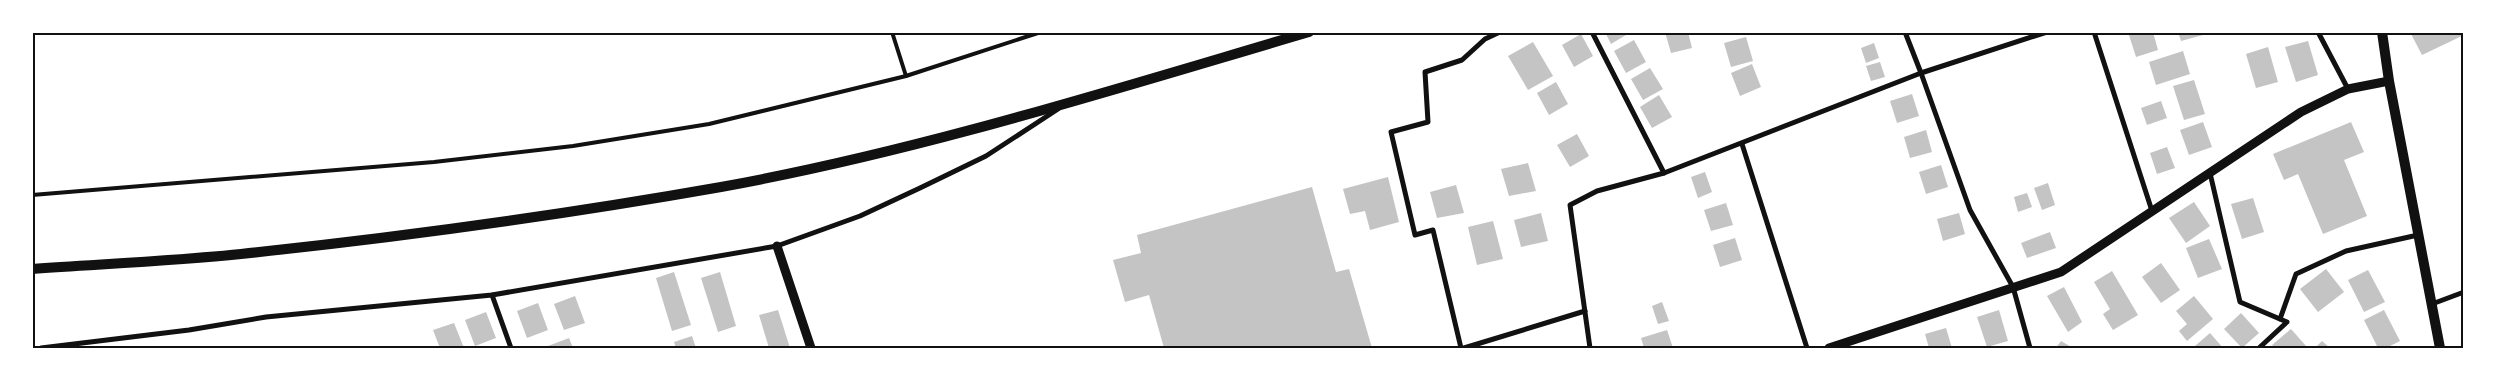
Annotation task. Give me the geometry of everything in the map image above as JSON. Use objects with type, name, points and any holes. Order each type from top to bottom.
[{"type":"main road","points":[[32,269],[239,254],[497,223],[722,186],[880,152],[1068,102],[1309,32]]},
{"type":"main road","points":[[2382,32],[2389,81],[2440,348]]},
{"type":"street","points":[[1500,32],[1485,39],[1462,60],[1425,72],[1428,122],[1391,132],[1415,235],[1433,230],[1463,348],[1585,312]]},
{"type":"street","points":[[1592,32],[1664,172]]},
{"type":"street","points":[[1905,32],[1922,73],[1970,210],[2013,287],[2030,348]]},
{"type":"street","points":[[1590,348],[1570,205],[1597,191],[1664,172],[1742,144],[1922,73],[2047,32]]},
{"type":"street","points":[[2094,32],[2152,211]]},
{"type":"street","points":[[2318,32],[2348,89]]},
{"type":"street","points":[[1829,348],[2061,272],[2301,112],[2348,89],[2389,81]]},
{"type":"street","points":[[41,348],[189,330],[266,317],[492,295],[777,246],[860,216],[986,156],[1068,102]]},
{"type":"street","points":[[1742,144],[1807,348]]},
{"type":"street","points":[[2210,173],[2240,302],[2287,322],[2259,348]]},
{"type":"street","points":[[2280,319],[2296,274],[2346,251],[2418,235]]},
{"type":"street","points":[[777,246],[811,348]]},
{"type":"street","points":[[2432,304],[2464,292]]},
{"type":"street","points":[[492,295],[511,348]]},
{"type":"lane","points":[[892,32],[906,76]]},
{"type":"lane","points":[[32,195],[434,162],[573,146],[709,124],[906,76],[1041,32]]},
{"type":"building","points":[[1605,32],[1631,32],[1611,44]]},
{"type":"building","points":[[1665,32],[1688,32],[1692,48],[1671,53]]},
{"type":"building","points":[[2128,32],[2153,32],[2158,50],[2136,57]]},
{"type":"building","points":[[2178,32],[2203,32],[2203,35],[2181,41]]},
{"type":"building","points":[[2410,32],[2464,32],[2464,35],[2422,55]]},
{"type":"building","points":[[1581,34],[1593,56],[1574,67],[1562,45]]},
{"type":"building","points":[[1746,37],[1753,61],[1731,67],[1724,43]]},
{"type":"building","points":[[1634,40],[1646,62],[1626,73],[1614,51]]},
{"type":"building","points":[[2308,41],[2318,75],[2296,82],[2285,47]]},
{"type":"building","points":[[1533,42],[1553,76],[1528,90],[1508,56]]},
{"type":"building","points":[[1874,43],[1879,58],[1866,63],[1861,48]]},
{"type":"building","points":[[2268,47],[2278,82],[2256,88],[2246,54]]},
{"type":"building","points":[[2183,51],[2190,74],[2156,85],[2149,62]]},
{"type":"building","points":[[1880,62],[1885,77],[1871,81],[1866,66]]},
{"type":"building","points":[[1752,64],[1761,87],[1740,96],[1731,73]]},
{"type":"building","points":[[1650,68],[1663,89],[1643,100],[1631,79]]},
{"type":"building","points":[[2194,80],[2205,114],[2184,120],[2173,86]]},
{"type":"building","points":[[1556,82],[1568,104],[1549,115],[1537,93]]},
{"type":"building","points":[[1912,94],[1919,116],[1897,123],[1890,101]]},
{"type":"building","points":[[1659,95],[1672,117],[1652,128],[1640,107]]},
{"type":"building","points":[[2161,101],[2167,118],[2147,125],[2141,108]]},
{"type":"building","points":[[2203,122],[2212,147],[2189,155],[2180,130]]},
{"type":"building","points":[[2351,122],[2364,152],[2344,160],[2367,216],[2323,234],[2298,174],[2284,180],[2273,154]]},
{"type":"building","points":[[1926,130],[1932,152],[1910,158],[1904,137]]},
{"type":"building","points":[[1577,134],[1589,156],[1570,167],[1557,145]]},
{"type":"building","points":[[2167,147],[2175,168],[2157,174],[2150,153]]},
{"type":"building","points":[[1528,163],[1536,191],[1509,196],[1501,169]]},
{"type":"building","points":[[1941,165],[1948,187],[1926,194],[1919,172]]},
{"type":"building","points":[[1705,172],[1712,192],[1698,198],[1691,177]]},
{"type":"building","points":[[1388,177],[1399,222],[1370,230],[1365,211],[1350,214],[1343,189]]},
{"type":"building","points":[[2048,183],[2055,205],[2042,210],[2034,188]]},
{"type":"building","points":[[1456,185],[1464,213],[1437,218],[1430,192]]},
{"type":"building","points":[[1312,187],[1336,272],[1349,269],[1372,348],[1164,348],[1149,295],[1125,302],[1113,260],[1141,253],[1137,235]]},
{"type":"building","points":[[2027,193],[2032,207],[2018,212],[2014,197]]},
{"type":"building","points":[[2253,198],[2264,232],[2242,239],[2231,204]]},
{"type":"building","points":[[2194,202],[2210,226],[2186,243],[2169,218]]},
{"type":"building","points":[[1726,203],[1733,225],[1711,231],[1704,210]]},
{"type":"building","points":[[1541,213],[1548,241],[1521,247],[1514,220]]},
{"type":"building","points":[[1959,213],[1965,234],[1943,241],[1937,219]]},
{"type":"building","points":[[1493,221],[1503,259],[1477,265],[1468,227]]},
{"type":"building","points":[[2050,232],[2056,248],[2027,258],[2021,243]]},
{"type":"building","points":[[1735,238],[1742,260],[1720,267],[1713,245]]},
{"type":"building","points":[[2209,239],[2222,269],[2198,278],[2186,248]]},
{"type":"building","points":[[2161,263],[2180,290],[2161,303],[2142,277]]},
{"type":"building","points":[[2326,269],[2344,292],[2318,312],[2300,289]]},
{"type":"building","points":[[2368,270],[2385,302],[2364,312],[2348,280]]},
{"type":"building","points":[[2112,271],[2138,315],[2113,330],[2103,314],[2110,309],[2094,282]]},
{"type":"building","points":[[674,272],[691,325],[672,331],[656,278]]},
{"type":"building","points":[[720,272],[736,326],[718,332],[701,278]]},
{"type":"building","points":[[2064,287],[2082,322],[2068,332],[2047,296]]},
{"type":"building","points":[[575,296],[585,323],[564,330],[554,304]]},
{"type":"building","points":[[2194,296],[2213,319],[2187,341],[2179,331],[2187,324],[2176,311]]},
{"type":"building","points":[[1662,302],[1669,321],[1658,324],[1652,306]]},
{"type":"building","points":[[538,303],[548,330],[527,338],[517,311]]},
{"type":"building","points":[[778,310],[790,348],[769,348],[759,315]]},
{"type":"building","points":[[1999,310],[2008,341],[1987,347],[1977,317]]},
{"type":"building","points":[[2384,310],[2400,341],[2386,348],[2378,348],[2364,320]]},
{"type":"building","points":[[486,312],[496,338],[475,346],[465,320]]},
{"type":"building","points":[[2241,313],[2259,333],[2242,348],[2224,329]]},
{"type":"building","points":[[454,323],[464,348],[440,348],[433,330]]},
{"type":"building","points":[[1946,328],[1952,348],[1929,348],[1925,334]]},
{"type":"building","points":[[2291,329],[2306,346],[2302,348],[2275,348],[2272,345]]},
{"type":"building","points":[[1667,330],[1673,348],[1644,348],[1641,338]]},
{"type":"building","points":[[2210,333],[2223,348],[2197,348],[2195,346]]},
{"type":"building","points":[[692,336],[696,348],[676,348],[674,342]]},
{"type":"building","points":[[569,338],[573,348],[549,348],[548,346]]},
{"type":"building","points":[[2061,341],[2073,348],[2056,348]]},
{"type":"building","points":[[2322,341],[2330,348],[2315,348]]}]
